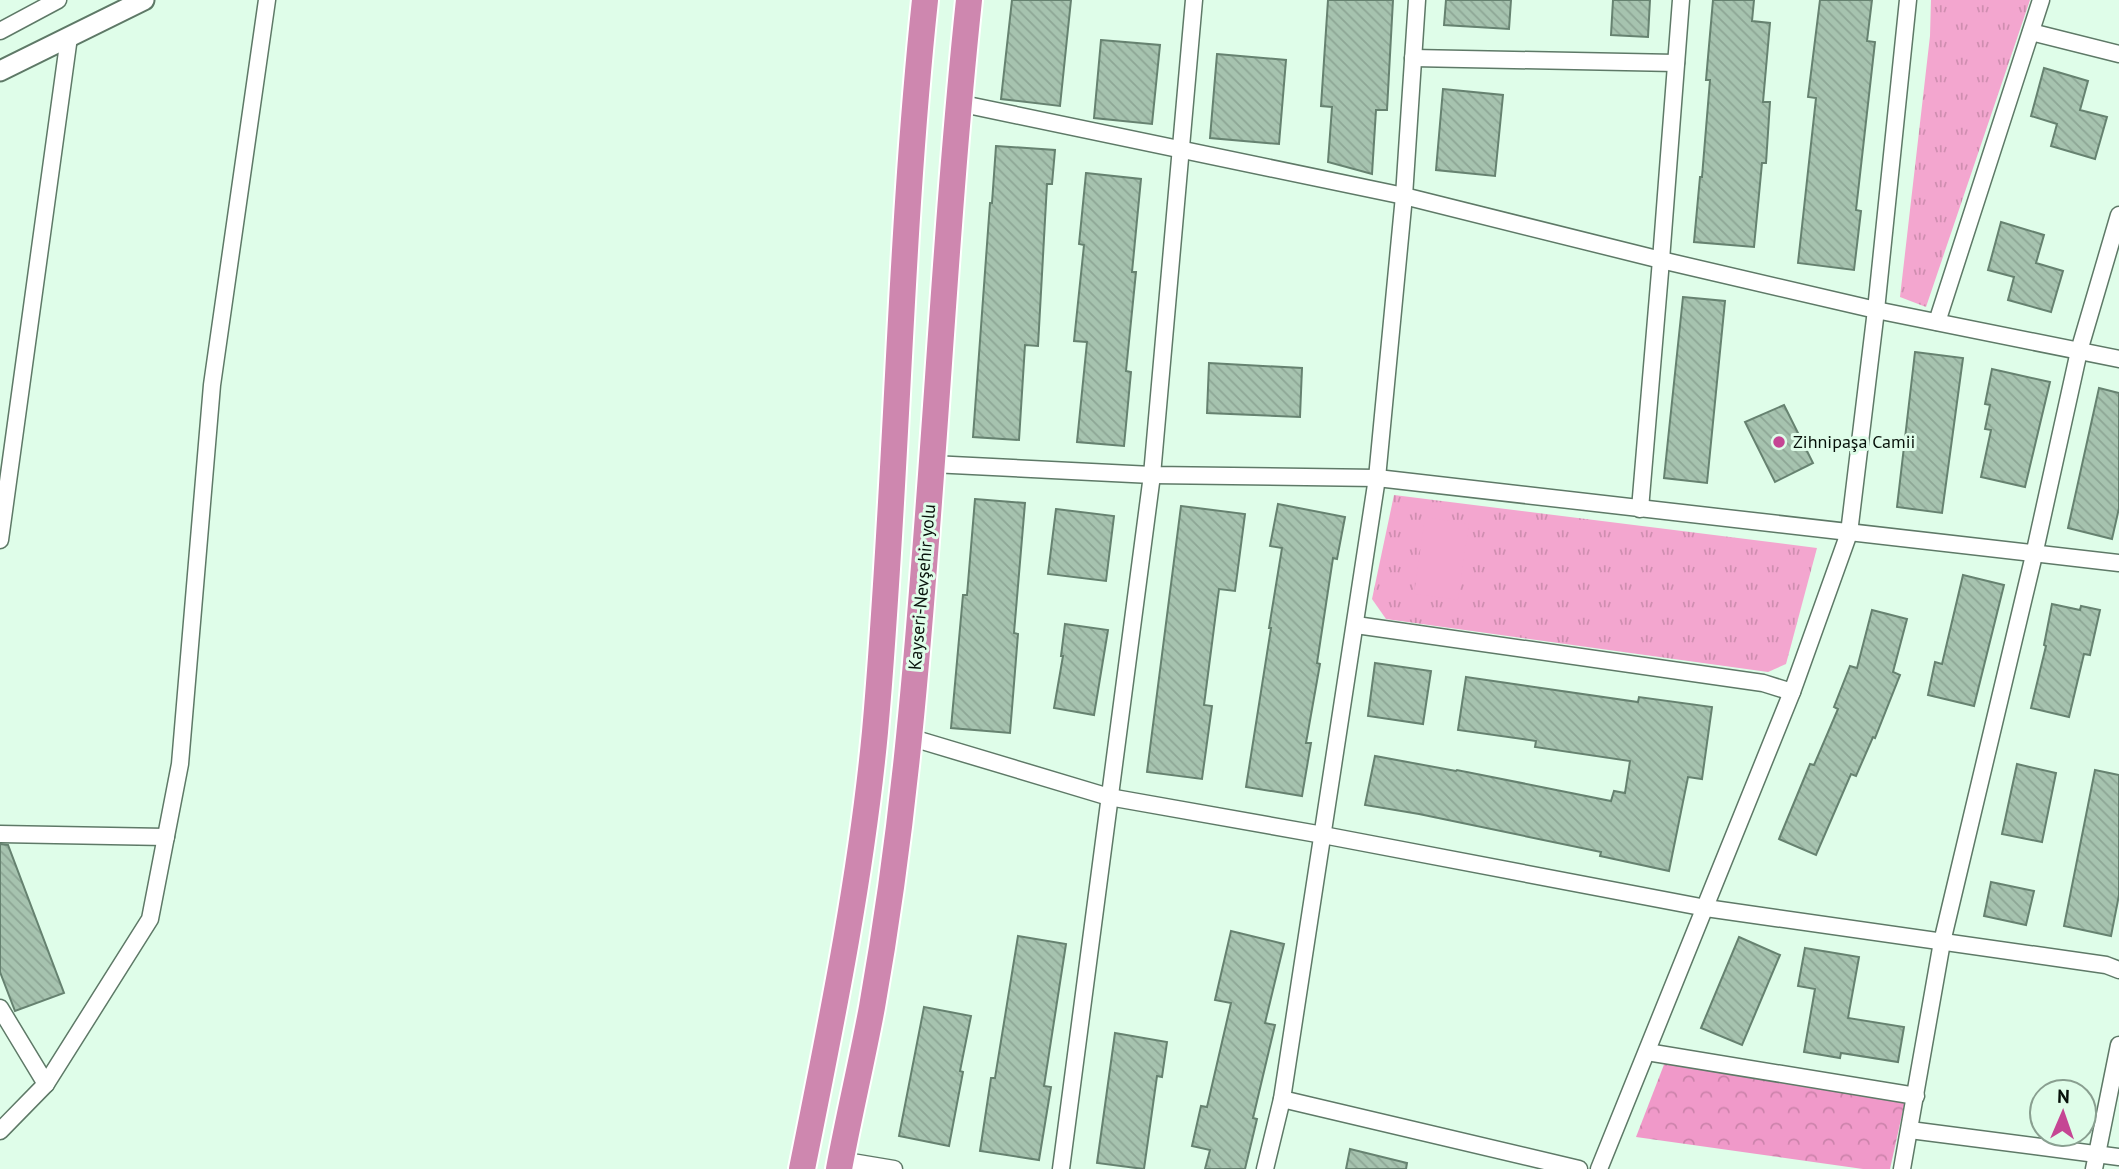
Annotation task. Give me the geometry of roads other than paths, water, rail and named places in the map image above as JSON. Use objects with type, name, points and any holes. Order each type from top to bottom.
[{"type":"highway","name":"Kayseri-Nevşehir yolu","points":[[802,1169],[835,1004],[856,878],[874,733],[894,462],[915,96],[925,0]]},
{"type":"highway","name":"Kayseri-Nevşehir yolu","points":[[839,1165],[872,1008],[909,737],[958,103],[970,0]]},
{"type":"street","points":[[0,31],[58,0]]},
{"type":"street","points":[[0,71],[145,0]]},
{"type":"street","points":[[0,1131],[46,1084],[150,919],[180,764],[212,385],[267,0]]},
{"type":"street","points":[[1061,1169],[1152,475],[1194,0]]},
{"type":"street","points":[[1265,1169],[1282,1099],[1377,478],[1404,196],[1417,0]]},
{"type":"street","points":[[1640,509],[1681,0]]},
{"type":"street","points":[[1599,1169],[1793,692],[1849,533],[1876,310],[1908,0]]},
{"type":"street","points":[[1937,322],[2041,0]]},
{"type":"street","points":[[2031,32],[2119,54]]},
{"type":"street","points":[[0,540],[69,37]]},
{"type":"street","points":[[1413,58],[1676,63]]},
{"type":"street","points":[[958,103],[1404,196],[1876,310],[2119,359]]},
{"type":"street","points":[[1902,1169],[1942,942],[2080,351],[2119,215]]},
{"type":"street","points":[[932,464],[1152,475],[1377,478],[2119,564]]},
{"type":"street","points":[[1356,625],[1763,683],[1793,692]]},
{"type":"street","points":[[909,737],[1109,797],[1706,908],[2106,965],[2119,970]]},
{"type":"street","points":[[0,834],[166,837]]},
{"type":"street","points":[[0,1008],[46,1084]]},
{"type":"street","points":[[2095,1162],[2119,1045]]},
{"type":"street","points":[[1647,1052],[1916,1096]]},
{"type":"street","points":[[1282,1099],[1578,1169]]},
{"type":"street","points":[[1910,1130],[2095,1162],[2119,1157]]},
{"type":"street","points":[[839,1165],[894,1169]]},
{"type":"place","name":"Zihnipaşa Camii","points":[[1779,442]]}]
